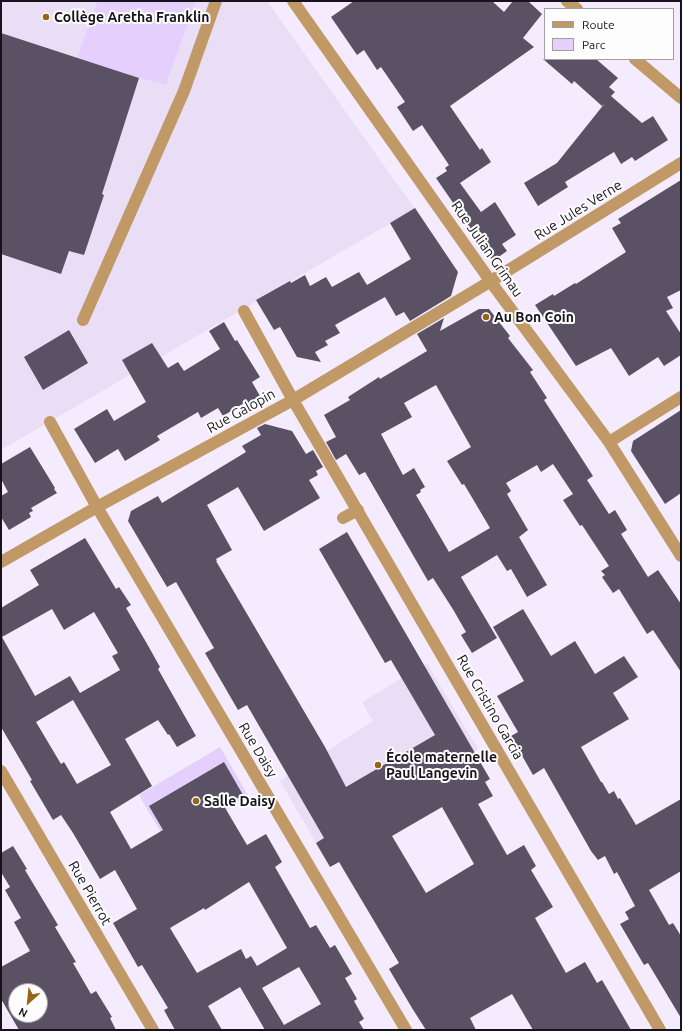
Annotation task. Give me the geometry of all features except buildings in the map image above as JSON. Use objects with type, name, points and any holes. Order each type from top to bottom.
[{"type":"street","points":[[83,320],[184,91],[216,1]]},
{"type":"street","name":"Rue Julian Grimau","points":[[294,1],[492,282],[609,442],[681,556]]},
{"type":"street","points":[[567,1],[576,8]]},
{"type":"street","points":[[636,60],[681,98]]},
{"type":"street","name":"Rue Jules Verne","points":[[492,282],[681,163]]},
{"type":"street","name":"Rue Galopin","points":[[1,562],[97,507],[293,400],[492,282]]},
{"type":"street","name":"Rue Cristino Garcia","points":[[244,311],[293,400],[660,1030]]},
{"type":"street","points":[[609,442],[681,396]]},
{"type":"street","name":"Rue Daisy","points":[[50,422],[97,507],[406,1030]]},
{"type":"street","points":[[343,518],[358,510]]},
{"type":"street","name":"Rue Pierrot","points":[[1,771],[153,1030]]},
{"type":"shaded area","points":[[1,1],[97,1],[77,58],[166,85],[196,1],[267,1],[415,209],[1,450]]},
{"type":"shaded area","name":"École maternelle Paul Langevin","points":[[427,663],[478,749],[316,843],[280,781],[373,721],[362,702]]},
{"type":"green space","points":[[97,1],[196,1],[166,85],[77,58]]},
{"type":"green space","name":"Salle Daisy","points":[[220,747],[249,797],[167,843],[139,795]]},
{"type":"place","name":"Collège Aretha Franklin","points":[[46,17]]},
{"type":"place","name":"Au Bon Coin","points":[[486,317]]},
{"type":"place","name":"École maternelle Paul Langevin","points":[[378,765]]},
{"type":"place","name":"Salle Daisy","points":[[196,801]]}]
